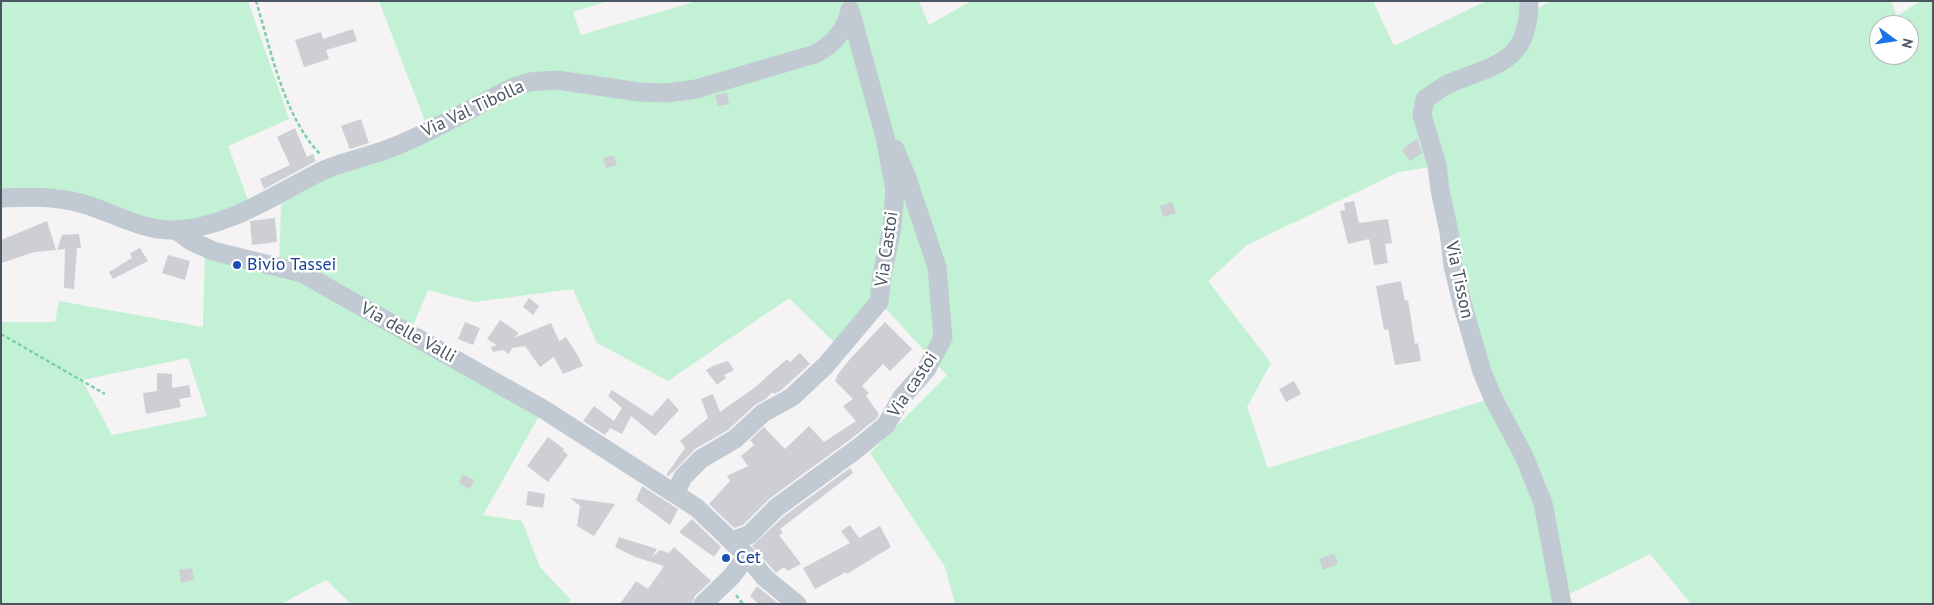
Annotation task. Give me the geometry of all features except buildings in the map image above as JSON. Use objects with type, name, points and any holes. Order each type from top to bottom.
[{"type":"street","name":"Via Tisson","points":[[1529,1],[1529,16],[1525,37],[1515,52],[1479,73],[1446,85],[1425,99],[1422,114],[1437,165],[1453,266],[1462,303],[1482,372],[1494,400],[1524,454],[1543,503],[1562,604]]},
{"type":"street","name":"Via Val Tibolla","points":[[176,230],[221,221],[241,214],[333,167],[396,146],[514,87],[530,82],[571,80],[638,92],[667,93],[696,89],[815,54],[824,49],[840,34],[847,24],[849,6]]},
{"type":"street","name":"Via Castoi","points":[[675,494],[683,477],[700,459],[735,439],[763,413],[792,397],[831,358],[879,302],[882,275],[892,228],[894,190],[885,137],[849,6]]},
{"type":"street","name":"Via castoi","points":[[731,541],[749,535],[776,508],[858,448],[886,424],[902,397],[926,370],[943,338],[938,267],[907,178],[875,103]]},
{"type":"street","name":"Via delle Valli","points":[[1,198],[40,197],[91,206],[142,225],[176,230],[191,241],[213,251],[302,273],[543,408],[697,508],[747,556],[765,578],[797,604]]},
{"type":"street","points":[[703,604],[732,576],[747,556]]},
{"type":"path","points":[[256,1],[282,88],[296,119],[312,147],[333,167]]},
{"type":"path","points":[[1,334],[105,394]]},
{"type":"green space","points":[[1,1],[248,1],[289,119],[228,146],[249,203],[182,240],[40,194],[1,195]]},
{"type":"green space","points":[[379,1],[608,1],[573,12],[581,35],[697,1],[919,1],[929,25],[971,1],[1373,1],[1394,46],[1486,1],[1531,1],[1535,10],[1551,1],[1891,1],[1897,15],[1869,15],[1869,65],[1919,65],[1919,15],[1899,15],[1920,1],[1933,1],[1933,604],[1691,604],[1650,554],[1561,598],[1561,604],[955,604],[945,567],[870,453],[947,375],[885,308],[844,352],[789,298],[668,381],[597,343],[573,289],[474,302],[428,290],[410,333],[543,409],[483,515],[522,521],[540,567],[571,600],[567,604],[351,604],[326,580],[281,604],[1,604],[1,322],[55,322],[59,301],[203,327],[205,247],[279,270],[281,203],[426,124]],"holes":[[[1431,167],[1486,400],[1268,468],[1247,407],[1271,363],[1208,281],[1247,245],[1399,172]],[[188,358],[207,416],[112,435],[82,380]]]},
{"type":"place","name":"Bivio Tassei","points":[[237,265]]},
{"type":"place","name":"Cet","points":[[726,558]]}]
